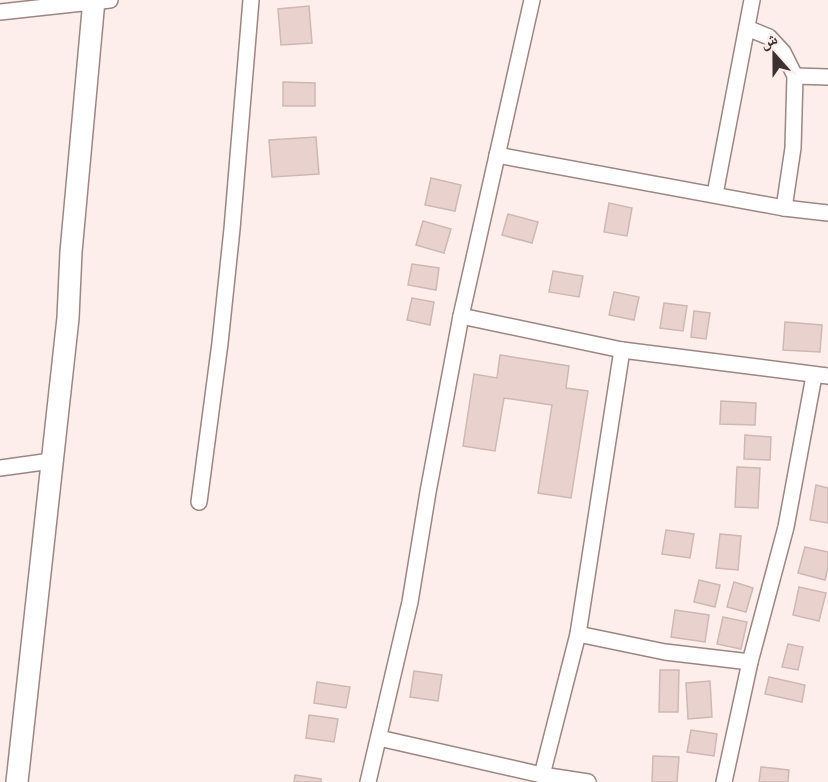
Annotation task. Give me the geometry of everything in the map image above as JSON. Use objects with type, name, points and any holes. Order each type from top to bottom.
[{"type":"main road","points":[[17,782],[68,318],[71,252],[99,0]]},
{"type":"street","points":[[0,12],[99,0]]},
{"type":"street","points":[[199,502],[219,354],[232,229],[251,0]]},
{"type":"street","points":[[368,782],[410,602],[435,450],[461,316],[532,0]]},
{"type":"street","points":[[715,194],[752,0]]},
{"type":"street","points":[[747,28],[769,37],[783,52],[795,76],[793,148],[784,208]]},
{"type":"street","points":[[795,76],[828,77]]},
{"type":"street","points":[[497,155],[784,208],[828,213]]},
{"type":"street","points":[[461,316],[622,350],[821,376],[786,527],[750,662],[724,782]]},
{"type":"street","points":[[543,775],[578,634],[622,350]]},
{"type":"street","points":[[0,468],[51,461]]},
{"type":"street","points":[[578,634],[665,652],[750,662]]},
{"type":"street","points":[[379,738],[543,775],[588,782]]},
{"type":"building","points":[[309,6],[312,43],[281,45],[278,9]]},
{"type":"building","points":[[283,82],[315,83],[315,106],[283,106]]},
{"type":"building","points":[[316,137],[319,174],[272,177],[269,140]]},
{"type":"building","points":[[431,178],[461,185],[455,211],[425,205]]},
{"type":"building","points":[[609,203],[632,208],[627,236],[604,232]]},
{"type":"building","points":[[508,214],[538,222],[532,243],[502,235]]},
{"type":"building","points":[[423,221],[451,229],[444,253],[416,245]]},
{"type":"building","points":[[412,264],[439,268],[436,290],[408,285]]},
{"type":"building","points":[[553,271],[583,276],[579,297],[549,292]]},
{"type":"building","points":[[614,292],[639,297],[634,320],[609,315]]},
{"type":"building","points":[[412,298],[434,302],[430,325],[407,320]]},
{"type":"building","points":[[664,303],[687,306],[683,331],[660,328]]},
{"type":"building","points":[[694,311],[710,313],[706,339],[691,337]]},
{"type":"building","points":[[785,322],[822,325],[820,352],[783,350]]},
{"type":"building","points":[[500,355],[569,366],[566,388],[588,391],[571,498],[538,493],[552,405],[504,398],[495,451],[463,446],[474,374],[497,378]]},
{"type":"building","points":[[721,401],[756,403],[755,425],[720,424]]},
{"type":"building","points":[[745,435],[771,437],[770,460],[744,459]]},
{"type":"building","points":[[737,467],[760,468],[758,508],[735,507]]},
{"type":"building","points":[[816,485],[828,488],[828,523],[810,520]]},
{"type":"building","points":[[666,530],[694,534],[690,558],[662,554]]},
{"type":"building","points":[[720,534],[741,536],[738,570],[716,568]]},
{"type":"building","points":[[805,547],[828,552],[825,580],[798,573]]},
{"type":"building","points":[[699,580],[720,585],[715,607],[694,602]]},
{"type":"building","points":[[734,582],[753,588],[746,612],[727,607]]},
{"type":"building","points":[[799,587],[826,593],[819,621],[793,615]]},
{"type":"building","points":[[675,610],[709,615],[705,642],[671,637]]},
{"type":"building","points":[[723,617],[747,622],[741,649],[717,644]]},
{"type":"building","points":[[788,644],[803,647],[798,670],[782,667]]},
{"type":"building","points":[[660,670],[679,670],[678,712],[659,712]]},
{"type":"building","points":[[414,671],[442,675],[438,701],[410,697]]},
{"type":"building","points":[[769,677],[805,685],[802,702],[765,694]]},
{"type":"building","points":[[710,681],[712,717],[688,719],[686,683]]},
{"type":"building","points":[[317,682],[350,687],[346,708],[314,703]]},
{"type":"building","points":[[309,715],[338,719],[334,742],[306,738]]},
{"type":"building","points":[[691,730],[717,734],[714,756],[687,752]]},
{"type":"building","points":[[653,756],[679,757],[677,782],[652,782]]},
{"type":"building","points":[[761,767],[789,770],[788,782],[759,782]]},
{"type":"building","points":[[295,775],[321,779],[321,782],[294,782]]}]
